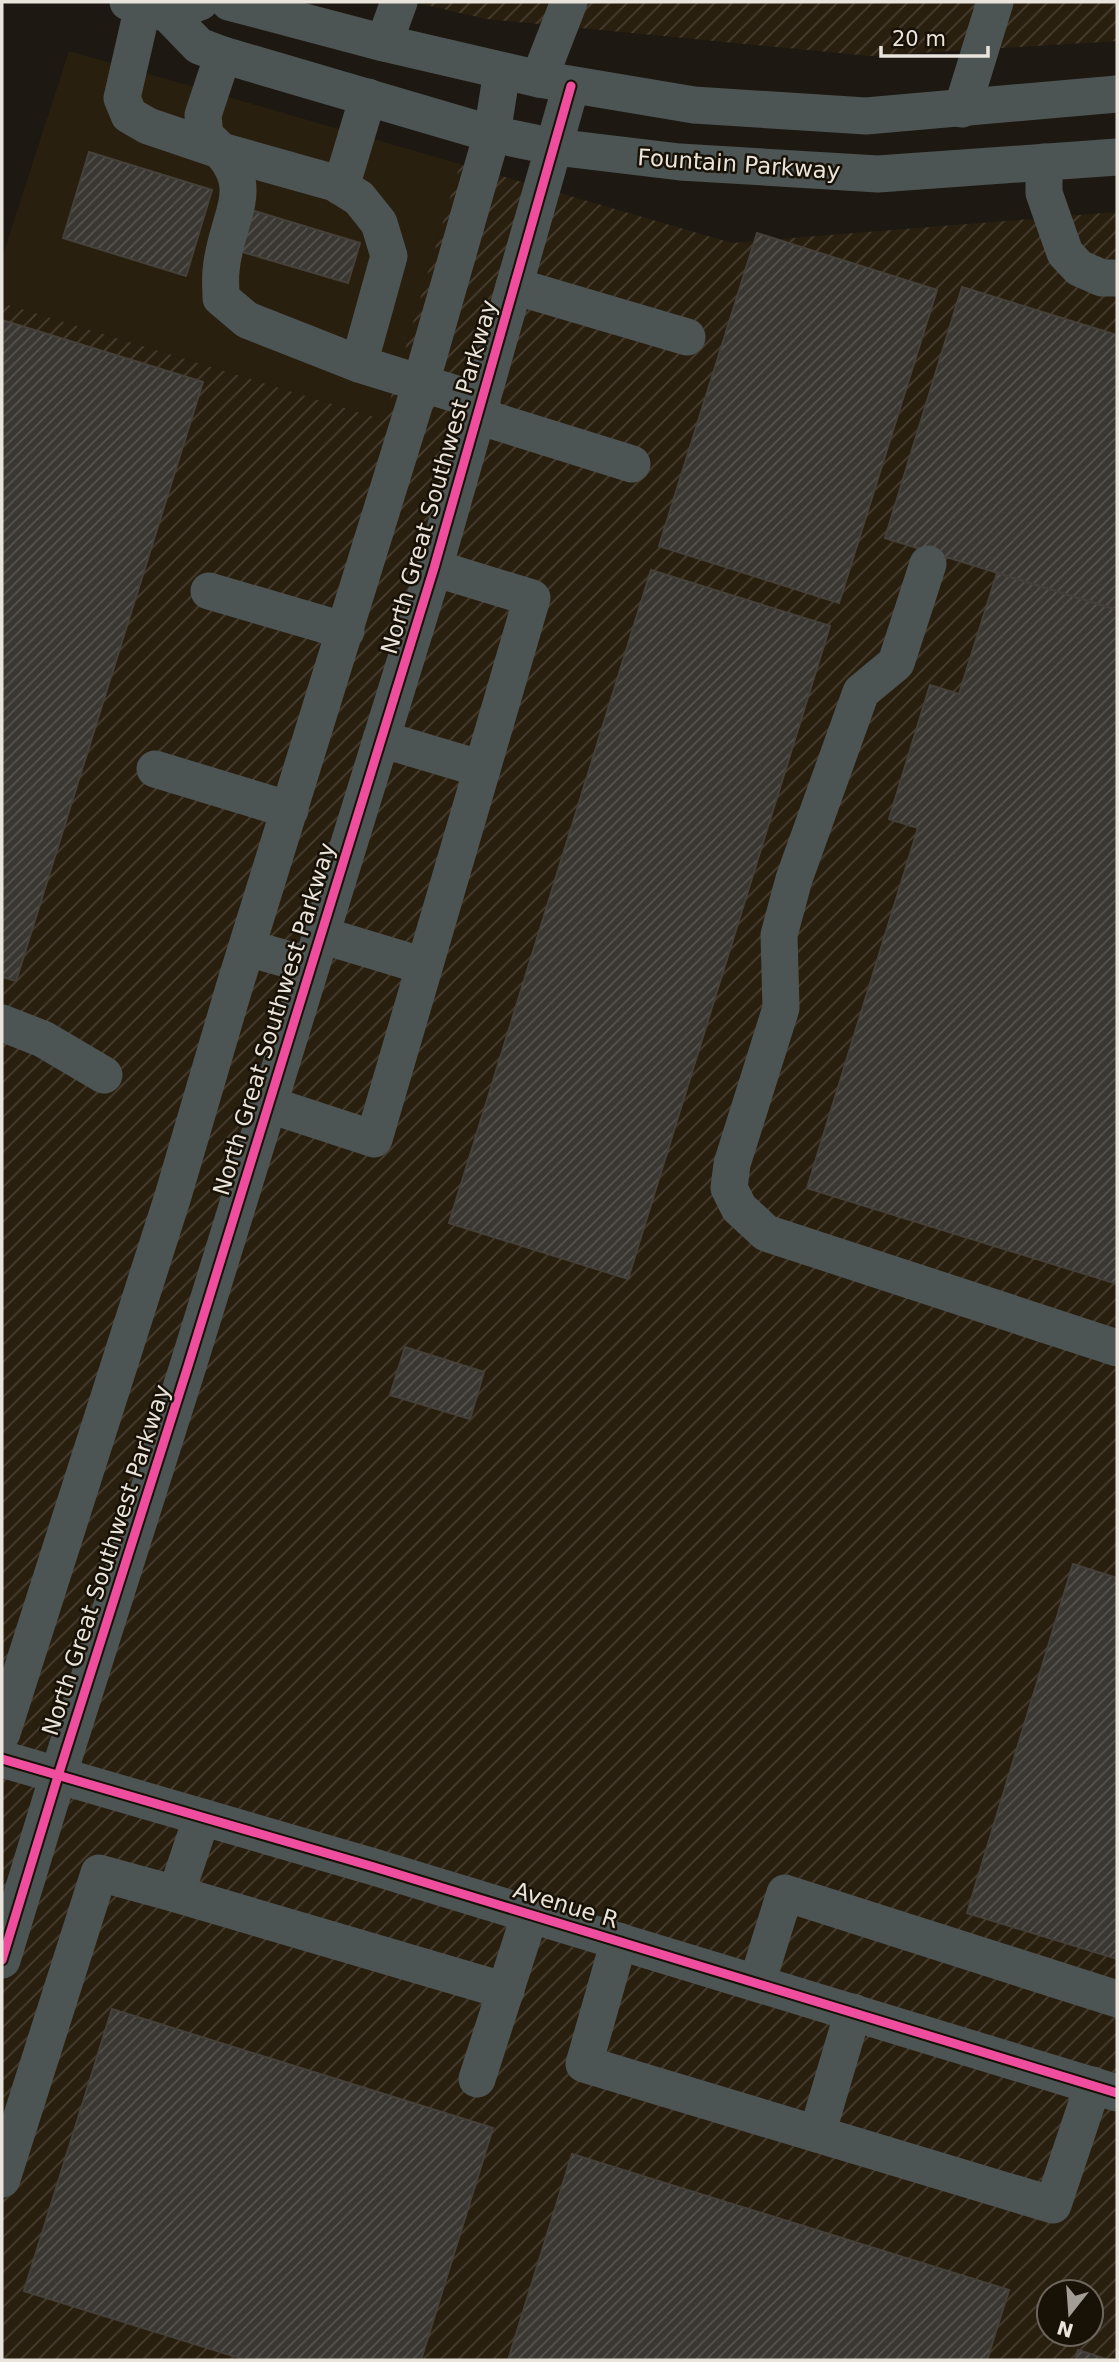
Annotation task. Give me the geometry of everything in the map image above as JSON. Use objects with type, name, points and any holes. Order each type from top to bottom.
[{"type":"street","points":[[229,2],[384,43],[555,83],[694,105],[866,116],[1117,94]]},
{"type":"street","points":[[384,43],[399,2]]},
{"type":"street","name":"North Great Southwest Parkway","points":[[2,1960],[434,568],[555,147],[555,83],[569,2]]},
{"type":"street","points":[[962,109],[995,2]]},
{"type":"street","points":[[162,5],[122,97],[129,115],[148,126],[225,152],[335,183],[359,198],[379,223],[389,256],[359,364]]},
{"type":"street","name":"Fountain Parkway","points":[[162,5],[199,46],[223,55],[492,134],[555,147],[680,162],[878,174],[1117,157]]},
{"type":"street","points":[[223,55],[203,116],[205,136],[225,152],[237,176],[239,197],[221,269],[221,298],[247,320],[632,464]]},
{"type":"street","name":"North Great Southwest Parkway","points":[[2,1732],[173,1196],[421,383],[492,134],[502,71]]},
{"type":"street","points":[[341,187],[368,97]]},
{"type":"street","points":[[1044,162],[1044,193],[1065,253],[1079,268],[1102,278],[1117,278]]},
{"type":"street","points":[[514,286],[687,337]]},
{"type":"street","points":[[928,564],[896,663],[861,692],[794,879],[779,935],[781,1008],[732,1164],[729,1188],[739,1208],[766,1233],[1117,1348]]},
{"type":"street","points":[[267,1104],[374,1139],[532,598],[434,568]]},
{"type":"street","points":[[209,591],[346,631]]},
{"type":"street","points":[[382,739],[482,769]]},
{"type":"street","points":[[155,769],[290,810]]},
{"type":"street","points":[[248,948],[316,951],[424,966]]},
{"type":"street","points":[[2,1023],[27,1031],[104,1075]]},
{"type":"street","name":"Avenue R","points":[[2,1759],[530,1914],[1105,2089]]},
{"type":"street","points":[[176,1894],[202,1817]]},
{"type":"street","points":[[2,2179],[99,1872],[506,1991]]},
{"type":"street","points":[[757,1983],[785,1893],[1117,1999]]},
{"type":"street","points":[[477,2079],[530,1914]]},
{"type":"street","points":[[619,1941],[584,2063],[817,2134],[1053,2205],[1105,2089]]},
{"type":"street","points":[[817,2134],[853,2012]]},
{"type":"shaded area","points":[[413,2],[1117,2],[1117,41],[870,56],[486,19]]},
{"type":"shaded area","points":[[69,51],[460,164],[384,420],[2,303],[2,258]]},
{"type":"shaded area","points":[[460,164],[732,243],[1117,212],[1117,2360],[2,2360],[2,303],[384,420]]},
{"type":"building","points":[[89,152],[212,190],[186,276],[63,238]]},
{"type":"building","points":[[251,210],[360,243],[348,283],[239,251]]},
{"type":"building","points":[[757,233],[937,290],[839,603],[659,546]]},
{"type":"building","points":[[962,287],[1117,335],[1117,610],[885,538]]},
{"type":"building","points":[[2,320],[203,382],[16,981],[2,977]]},
{"type":"building","points":[[651,570],[830,626],[628,1279],[449,1223]]},
{"type":"building","points":[[997,573],[1117,610],[1117,1284],[807,1188],[918,828],[889,819],[930,685],[959,694]]},
{"type":"building","points":[[405,1347],[484,1372],[470,1419],[390,1395]]},
{"type":"building","points":[[1073,1564],[1117,1578],[1117,1959],[967,1913]]},
{"type":"building","points":[[112,2009],[493,2128],[421,2360],[246,2360],[24,2291]]},
{"type":"building","points":[[572,2154],[1009,2290],[987,2360],[508,2360]]},
{"type":"building","points":[[1078,2350],[1109,2360],[1075,2360]]},
{"type":"cycle path","points":[[2,1960],[434,568],[571,86]]},
{"type":"cycle path","points":[[2,1759],[374,1867],[1117,2093]]}]
